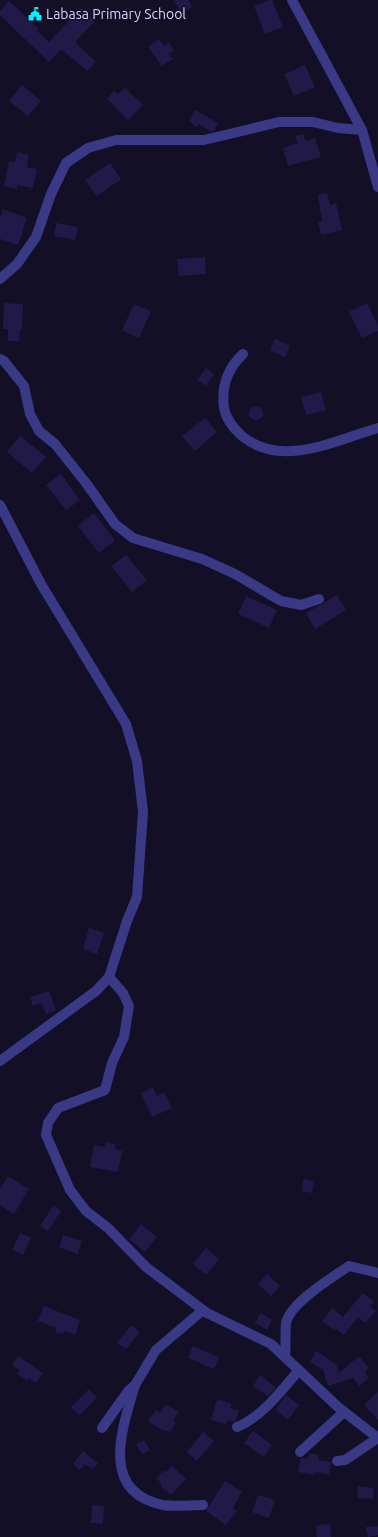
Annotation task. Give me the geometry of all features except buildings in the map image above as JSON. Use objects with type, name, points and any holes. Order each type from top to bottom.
[{"type":"street","points":[[292,0],[362,130],[378,187]]},
{"type":"street","points":[[0,279],[17,264],[36,238],[51,194],[66,163],[88,148],[116,140],[204,140],[279,122],[313,122],[338,128],[362,130]]},
{"type":"street","points":[[244,354],[234,363],[225,378],[222,395],[225,411],[233,428],[249,442],[268,450],[288,452],[310,449],[378,428]]},
{"type":"street","points":[[0,358],[24,386],[30,414],[40,431],[54,444],[86,483],[115,524],[133,538],[202,559],[235,574],[280,601],[301,605],[319,599]]},
{"type":"street","points":[[0,505],[41,584],[126,724],[137,762],[143,812],[137,897],[127,920],[109,977],[96,991],[0,1061]]},
{"type":"street","points":[[109,977],[123,993],[129,1006],[124,1037],[112,1063],[105,1090],[58,1108],[48,1123],[46,1135],[70,1190],[86,1211],[108,1228],[146,1267],[203,1310],[270,1344],[344,1412],[378,1438],[345,1460],[337,1460]]},
{"type":"street","points":[[285,1357],[286,1322],[293,1310],[307,1297],[349,1266],[378,1273]]},
{"type":"street","points":[[203,1310],[156,1350],[135,1385],[124,1424],[120,1468],[126,1483],[138,1497],[163,1505],[203,1505]]},
{"type":"street","points":[[237,1427],[256,1415],[287,1385],[298,1370]]},
{"type":"street","points":[[102,1428],[129,1390],[135,1385]]},
{"type":"street","points":[[300,1452],[344,1412]]},
{"type":"place","name":"Labasa Primary School","points":[[35,14]]}]
